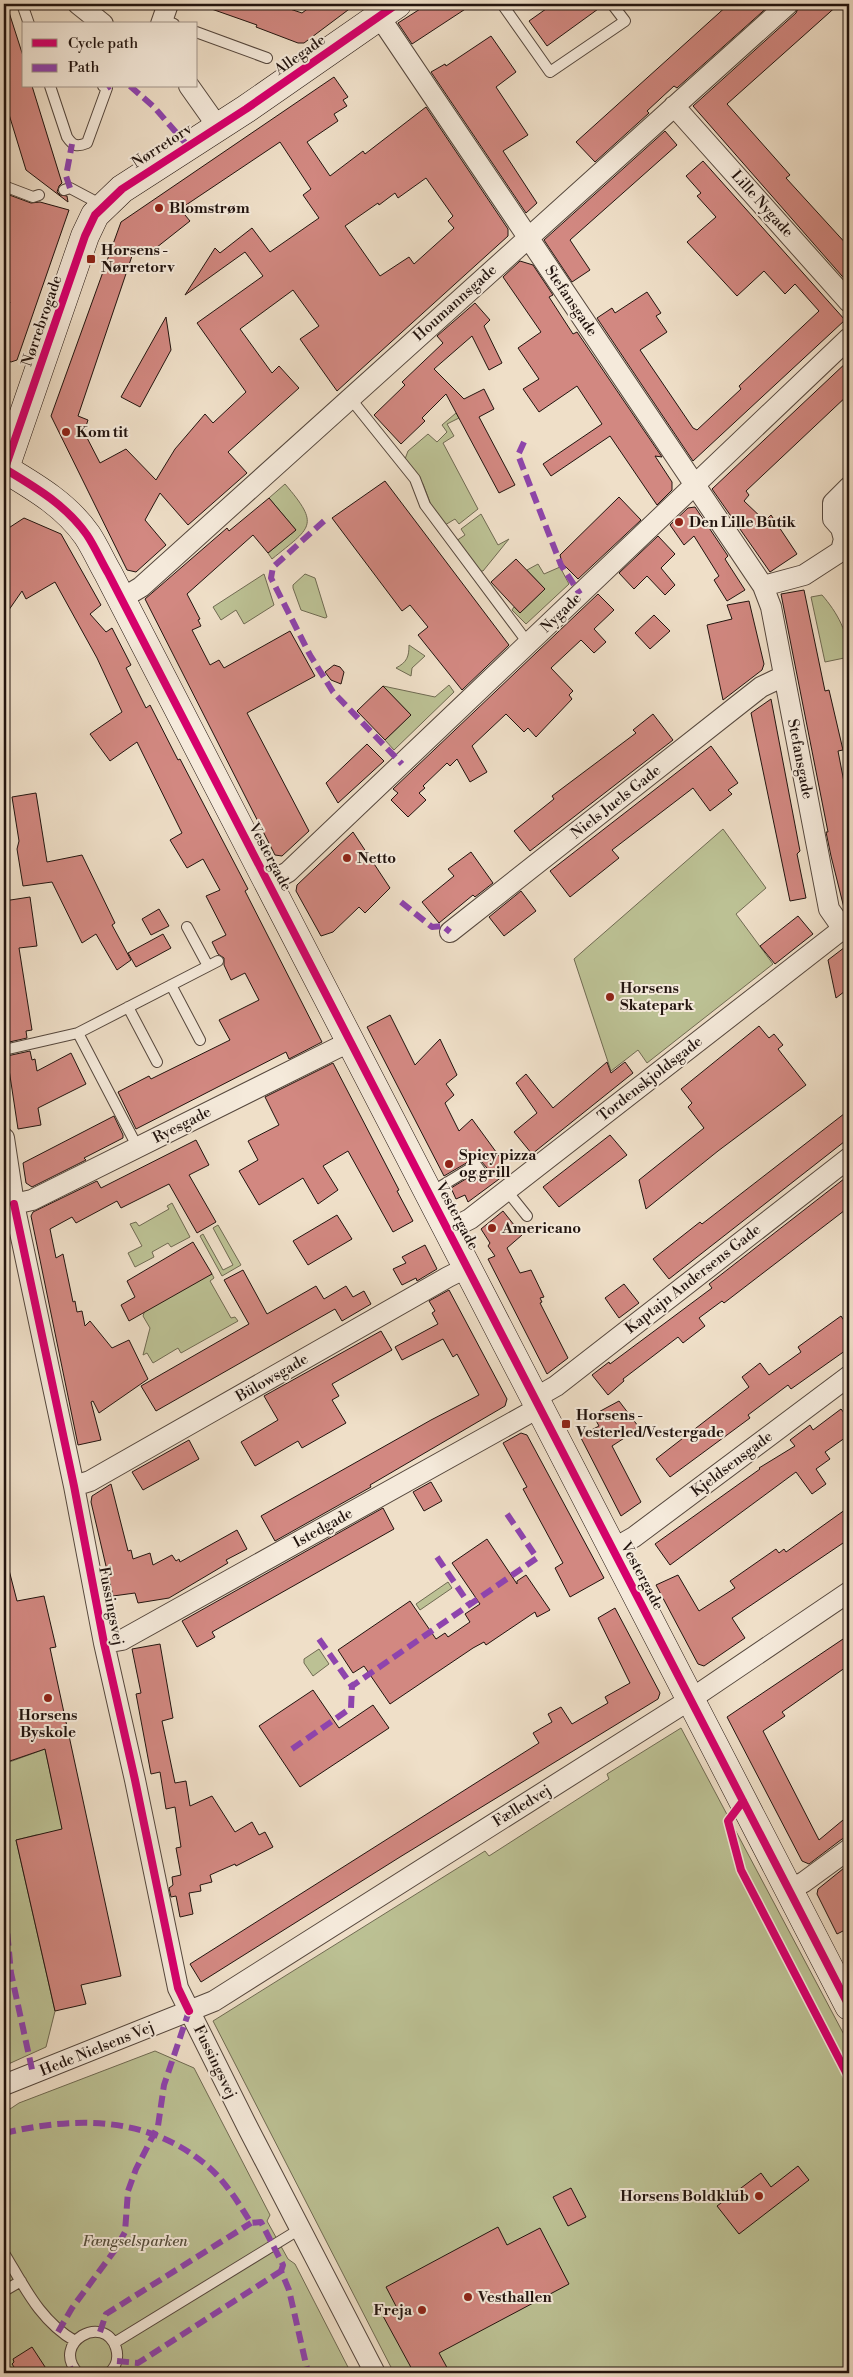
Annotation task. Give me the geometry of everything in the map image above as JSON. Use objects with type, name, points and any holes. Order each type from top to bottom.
[{"type":"main road","name":"Allegade","points":[[218,127],[388,10]]},
{"type":"main road","name":"Nørretorv","points":[[112,197],[218,127]]},
{"type":"main road","name":"Nørrebrogade","points":[[4,469],[85,236],[95,214],[112,197]]},
{"type":"main road","name":"Vestergade","points":[[4,469],[44,493],[67,512],[87,535],[849,2006]]},
{"type":"street","points":[[78,4],[101,22]]},
{"type":"street","name":"Houmannsgade","points":[[121,599],[141,587],[788,4]]},
{"type":"street","name":"Stefansgade","points":[[388,10],[528,237],[763,586],[771,607],[830,909],[846,927]]},
{"type":"street","points":[[191,88],[218,127]]},
{"type":"street","name":"Lille Nygade","points":[[674,106],[849,302]]},
{"type":"street","name":"Nygade","points":[[268,883],[288,872],[849,338]]},
{"type":"street","points":[[763,586],[804,575],[841,551],[844,539],[841,528],[833,519],[833,503],[849,487]]},
{"type":"street","name":"Niels Juels Gade","points":[[450,932],[761,687],[784,676]]},
{"type":"street","name":"Tordenskjoldsgade","points":[[448,1230],[470,1220],[846,927]]},
{"type":"street","name":"Ryesgade","points":[[14,1204],[32,1200],[349,1042]]},
{"type":"street","name":"Fussingsvej","points":[[4,1138],[14,1204],[74,1486],[104,1643],[135,1780],[178,1988],[375,2373]]},
{"type":"street","name":"Kaptajn Andersens Gade","points":[[537,1402],[849,1158]]},
{"type":"street","name":"Bülowsgade","points":[[74,1486],[90,1481],[448,1277],[468,1268]]},
{"type":"street","name":"Kjeldsensgade","points":[[612,1549],[634,1537],[849,1376]]},
{"type":"street","name":"Istedgade","points":[[104,1643],[122,1640],[537,1402]]},
{"type":"street","name":"Fælledvej","points":[[190,2011],[214,2001],[691,1699],[849,1592]]},
{"type":"street","points":[[789,1890],[804,1882],[849,1848]]},
{"type":"street","name":"Hede Nielsens Vej","points":[[4,2085],[190,2011]]},
{"type":"lane","points":[[22,4],[28,22]]},
{"type":"lane","points":[[502,4],[550,72],[625,22],[612,4]]},
{"type":"lane","points":[[198,33],[267,58]]},
{"type":"lane","points":[[51,88],[67,137],[72,144],[79,146],[87,143],[107,88]]},
{"type":"lane","points":[[4,186],[33,197],[39,195]]},
{"type":"lane","points":[[64,190],[70,188],[112,197]]},
{"type":"lane","points":[[350,398],[415,479],[425,505],[528,643]]},
{"type":"lane","points":[[187,927],[208,966]]},
{"type":"lane","points":[[4,1050],[78,1033],[218,961]]},
{"type":"lane","points":[[171,985],[200,1040]]},
{"type":"lane","points":[[128,1007],[156,1062]]},
{"type":"lane","points":[[78,1033],[138,1148]]},
{"type":"lane","points":[[429,1194],[476,1165],[481,1172]]},
{"type":"lane","points":[[507,1191],[527,1216]]},
{"type":"lane","points":[[114,2343],[300,2229]]},
{"type":"lane","points":[[4,2253],[42,2316],[58,2332],[75,2341]]},
{"type":"lane","points":[[4,2291],[21,2281]]},
{"type":"lane","points":[[78,2373],[70,2359],[75,2341],[81,2335],[90,2332],[100,2332],[108,2336],[118,2352],[117,2361],[109,2373]]},
{"type":"green space","points":[[456,413],[459,418],[447,424],[454,436],[443,443],[478,509],[459,524],[455,519],[445,525],[431,505],[423,484],[405,459],[408,451],[428,434],[437,442],[447,432],[442,425]]},
{"type":"green space","points":[[285,484],[304,509],[307,525],[296,540],[272,559],[268,553],[296,530],[269,498]]},
{"type":"green space","points":[[481,514],[498,545],[509,539],[483,571],[479,571],[456,541],[465,535],[461,529]]},
{"type":"green space","points":[[538,564],[544,574],[560,567],[569,584],[526,624],[512,610],[514,607],[520,613],[545,589],[527,570]]},
{"type":"green space","points":[[264,574],[274,605],[244,624],[236,610],[221,620],[213,607]]},
{"type":"green space","points":[[305,574],[315,578],[327,617],[325,618],[301,610],[293,585]]},
{"type":"green space","points":[[822,595],[833,609],[841,624],[847,640],[849,657],[825,662],[811,597]]},
{"type":"green space","points":[[409,645],[425,656],[412,668],[411,676],[396,668],[407,659]]},
{"type":"green space","points":[[449,685],[454,692],[394,750],[385,740],[411,715],[383,686],[435,697]]},
{"type":"green space","points":[[723,829],[766,888],[736,914],[773,964],[647,1063],[638,1050],[611,1071],[574,959]]},
{"type":"green space","points":[[172,1203],[190,1237],[171,1247],[168,1243],[152,1252],[154,1257],[135,1267],[128,1253],[142,1246],[130,1224],[136,1222],[139,1226],[169,1209],[167,1206]]},
{"type":"green space","points":[[218,1225],[241,1265],[222,1276],[200,1236],[203,1234],[223,1270],[233,1265],[213,1228]]},
{"type":"green space","points":[[212,1274],[214,1278],[210,1281],[231,1318],[235,1317],[238,1321],[181,1353],[178,1348],[153,1363],[147,1353],[143,1355],[150,1328],[143,1316],[150,1295]]},
{"type":"green space","points":[[448,1582],[452,1588],[420,1610],[416,1604]]},
{"type":"green space","points":[[319,1649],[329,1664],[313,1676],[304,1663],[304,1659]]},
{"type":"green space","points":[[681,1728],[849,2044],[849,2373],[394,2373],[213,2021],[485,1851],[489,1856],[609,1779],[607,1774]]},
{"type":"green space","points":[[45,1749],[64,1836],[36,1835],[16,1840],[55,2011],[46,2047],[4,2066],[4,1764]]},
{"type":"green space","name":"Fængselsparken","points":[[155,2051],[194,2068],[270,2215],[267,2221],[288,2259],[295,2264],[351,2373],[4,2373],[4,2113],[19,2103]]},
{"type":"building","points":[[204,4],[275,4],[302,13],[314,4],[356,4],[304,43],[298,43],[256,27],[257,25],[203,6]]},
{"type":"building","points":[[428,4],[473,4],[412,44],[398,23]]},
{"type":"building","points":[[553,4],[605,4],[547,46],[529,21]]},
{"type":"building","points":[[729,4],[771,4],[677,88],[674,86],[647,111],[649,113],[595,162],[576,142]]},
{"type":"building","points":[[800,4],[839,4],[727,104],[790,175],[786,178],[849,247],[849,284],[693,106],[796,13]]},
{"type":"building","points":[[7,6],[22,53],[22,88],[33,88],[62,183],[57,192],[60,195],[67,196],[68,202],[26,170],[4,98],[4,7]]},
{"type":"building","points":[[491,36],[516,72],[496,87],[528,135],[503,151],[537,203],[526,213],[431,72],[445,64],[446,66]]},
{"type":"building","points":[[334,77],[348,97],[343,100],[347,106],[334,114],[338,121],[307,142],[330,176],[363,151],[365,154],[426,107],[508,229],[508,236],[337,391],[300,339],[319,326],[293,290],[240,329],[272,373],[279,366],[299,388],[228,452],[247,473],[188,525],[160,493],[145,520],[166,545],[136,572],[127,570],[51,416],[121,222]],"holes":[[[280,142],[311,189],[303,195],[319,218],[270,252],[252,228],[220,253],[215,248],[185,295],[245,252],[263,276],[197,323],[246,392],[213,423],[205,414],[175,449],[156,480],[126,449],[100,463],[84,432],[88,420],[78,416],[134,250],[147,255],[190,221],[180,209]],[[426,178],[453,216],[448,221],[454,228],[414,264],[409,257],[380,276],[345,226],[378,203],[379,205],[395,193],[398,198]]]},
{"type":"building","points":[[665,131],[677,145],[570,240],[590,270],[572,282],[544,240]]},
{"type":"building","points":[[703,161],[845,320],[693,461],[597,318],[612,308],[615,313],[647,292],[661,313],[656,316],[667,332],[640,350],[693,428],[697,430],[741,389],[739,386],[819,311],[795,284],[785,294],[764,271],[737,296],[687,242],[716,217],[697,196],[701,193],[686,176]]},
{"type":"building","points":[[4,193],[31,203],[40,202],[69,210],[17,360],[11,362],[4,359],[4,318],[10,302],[4,301]]},
{"type":"building","points":[[520,261],[533,265],[553,295],[549,297],[573,334],[577,332],[662,457],[655,456],[672,482],[672,490],[657,505],[610,436],[551,476],[543,464],[602,424],[577,386],[539,412],[523,389],[539,379],[518,348],[541,332],[503,277]]},
{"type":"building","points":[[475,303],[490,320],[484,326],[502,363],[489,370],[472,336],[434,369],[464,399],[484,389],[494,409],[479,417],[515,485],[499,493],[446,394],[422,418],[425,421],[401,444],[374,415],[405,385],[402,382],[443,343],[437,336]]},
{"type":"building","points":[[166,317],[171,350],[140,407],[121,397]]},
{"type":"building","points":[[849,360],[849,394],[746,491],[749,495],[744,501],[765,521],[771,515],[797,554],[770,572],[712,489]]},
{"type":"building","points":[[385,481],[509,645],[462,690],[418,635],[428,627],[410,605],[402,611],[332,518]]},
{"type":"building","points":[[619,497],[641,520],[578,579],[562,563],[560,555]]},
{"type":"building","points":[[269,498],[296,530],[268,553],[253,535],[187,594],[200,619],[198,620],[201,626],[192,630],[210,665],[219,660],[224,668],[290,631],[315,676],[247,713],[309,831],[282,856],[275,855],[145,599],[227,528],[229,531]]},
{"type":"building","points":[[695,507],[728,556],[725,559],[745,590],[727,601],[714,580],[719,576],[694,536],[684,545],[670,525],[688,508]]},
{"type":"building","points":[[24,518],[61,534],[101,605],[90,614],[106,632],[112,628],[131,665],[126,668],[146,708],[150,705],[178,760],[180,759],[248,889],[245,891],[322,1042],[289,1059],[286,1052],[136,1129],[118,1092],[149,1076],[151,1079],[230,1040],[219,1020],[259,1000],[245,973],[231,980],[224,965],[224,958],[218,954],[212,942],[226,935],[206,896],[220,890],[203,859],[187,868],[170,840],[182,833],[137,742],[110,761],[90,734],[122,712],[97,658],[55,582],[26,599],[22,591],[4,617],[4,531]]},
{"type":"building","points":[[658,536],[675,554],[661,568],[675,585],[665,595],[647,576],[634,589],[619,573]]},
{"type":"building","points":[[516,559],[545,589],[520,613],[491,582]]},
{"type":"building","points":[[804,590],[825,691],[829,690],[843,750],[838,751],[849,808],[849,907],[844,908],[826,832],[828,832],[781,594]]},
{"type":"building","points":[[598,594],[614,610],[594,629],[606,642],[594,653],[581,640],[551,668],[573,691],[569,695],[572,699],[536,737],[528,728],[524,732],[506,714],[472,746],[487,772],[470,782],[457,759],[450,766],[447,763],[423,786],[425,788],[419,793],[426,800],[408,817],[391,800],[398,793],[393,789]]},
{"type":"building","points":[[749,601],[764,664],[762,670],[723,700],[707,625],[732,619],[727,605]]},
{"type":"building","points":[[654,615],[670,631],[650,649],[635,633]]},
{"type":"building","points":[[334,665],[340,667],[344,672],[341,684],[331,680],[325,672]]},
{"type":"building","points":[[383,686],[411,715],[385,740],[357,711]]},
{"type":"building","points":[[771,699],[800,851],[797,854],[806,898],[790,901],[751,713]]},
{"type":"building","points":[[653,714],[673,740],[530,851],[514,831],[554,799],[552,796],[636,733],[633,730]]},
{"type":"building","points":[[367,744],[384,761],[338,803],[326,783]]},
{"type":"building","points":[[711,746],[738,783],[728,790],[732,794],[710,811],[693,788],[612,850],[619,858],[570,897],[550,871]]},
{"type":"building","points":[[36,793],[47,862],[82,855],[115,923],[112,925],[131,960],[117,970],[96,934],[82,943],[52,882],[23,886],[17,849],[19,841],[12,797]]},
{"type":"building","name":"Netto","points":[[353,832],[390,888],[365,913],[359,907],[333,932],[321,936],[296,891],[297,885]]},
{"type":"building","points":[[471,852],[493,883],[475,897],[473,895],[439,923],[422,902],[454,876],[448,869]]},
{"type":"building","points":[[521,891],[536,911],[504,936],[489,917]]},
{"type":"building","points":[[30,897],[37,946],[19,948],[32,1030],[26,1031],[27,1038],[5,1043],[4,901]]},
{"type":"building","points":[[159,909],[169,926],[151,935],[142,919]]},
{"type":"building","points":[[798,916],[813,934],[775,964],[760,946]]},
{"type":"building","points":[[163,934],[171,948],[136,967],[128,953]]},
{"type":"building","points":[[849,944],[849,988],[836,998],[828,960]]},
{"type":"building","points":[[390,1015],[415,1065],[440,1039],[457,1075],[446,1084],[454,1095],[445,1103],[459,1131],[472,1119],[510,1171],[468,1202],[465,1195],[456,1199],[451,1188],[474,1174],[479,1178],[485,1178],[487,1168],[481,1161],[475,1158],[444,1176],[367,1027]]},
{"type":"building","points":[[759,1026],[769,1038],[774,1034],[783,1045],[778,1049],[806,1085],[718,1151],[646,1209],[639,1180],[704,1128],[688,1107],[692,1103],[681,1089]]},
{"type":"building","points":[[30,1051],[32,1060],[35,1059],[37,1071],[71,1053],[86,1084],[38,1108],[41,1125],[18,1129],[7,1056]]},
{"type":"building","points":[[607,1062],[611,1073],[625,1062],[633,1073],[532,1154],[514,1132],[537,1113],[516,1083],[526,1074],[553,1108]]},
{"type":"building","points":[[333,1063],[399,1190],[397,1191],[413,1221],[393,1232],[348,1151],[323,1166],[338,1190],[318,1204],[303,1178],[259,1205],[239,1171],[258,1160],[248,1141],[279,1125],[265,1097]]},
{"type":"building","points":[[849,1110],[849,1138],[669,1279],[653,1259],[700,1222],[702,1224]]},
{"type":"building","points":[[114,1116],[123,1138],[84,1158],[86,1160],[32,1187],[26,1183],[23,1163]]},
{"type":"building","points":[[610,1135],[627,1155],[559,1207],[543,1187]]},
{"type":"building","points":[[196,1140],[209,1165],[189,1175],[216,1222],[197,1233],[169,1184],[121,1208],[117,1201],[76,1223],[72,1217],[50,1229],[56,1258],[63,1254],[73,1302],[75,1301],[77,1312],[82,1311],[85,1326],[90,1321],[112,1348],[129,1340],[148,1379],[99,1413],[93,1401],[91,1402],[101,1440],[78,1445],[31,1216],[33,1212],[97,1181],[101,1188]]},
{"type":"building","points":[[849,1175],[849,1207],[724,1303],[722,1301],[699,1318],[705,1326],[683,1343],[678,1337],[623,1379],[624,1381],[608,1395],[592,1375],[609,1362],[610,1364],[712,1288],[709,1284]]},
{"type":"building","points":[[503,1211],[522,1235],[507,1248],[520,1273],[531,1270],[544,1297],[540,1298],[542,1302],[540,1303],[568,1358],[547,1374],[488,1259],[495,1256],[488,1246],[490,1243],[481,1229]]},
{"type":"building","points":[[337,1215],[352,1239],[308,1265],[293,1241]]},
{"type":"building","points":[[193,1242],[212,1274],[129,1321],[121,1305],[135,1297],[127,1281]]},
{"type":"building","points":[[425,1245],[437,1269],[417,1281],[416,1278],[402,1285],[393,1269],[406,1263],[402,1257]]},
{"type":"building","points":[[243,1270],[267,1314],[316,1286],[324,1299],[346,1286],[353,1297],[364,1291],[371,1304],[342,1321],[335,1309],[156,1411],[141,1386],[249,1324],[224,1280]]},
{"type":"building","points":[[624,1284],[639,1303],[619,1318],[605,1298]]},
{"type":"building","points":[[449,1290],[507,1399],[505,1406],[370,1485],[371,1487],[275,1541],[261,1516],[479,1395],[457,1354],[453,1357],[443,1339],[402,1360],[395,1347],[438,1324],[432,1313],[435,1311],[429,1301]]},
{"type":"building","points":[[841,1316],[849,1328],[849,1348],[791,1389],[788,1385],[748,1415],[750,1418],[670,1477],[656,1459],[749,1387],[742,1377],[760,1363],[769,1375],[801,1352],[798,1347]]},
{"type":"building","points":[[381,1331],[392,1350],[332,1384],[339,1396],[332,1400],[346,1423],[302,1448],[298,1441],[255,1466],[241,1442],[278,1420],[264,1396]]},
{"type":"building","points":[[619,1401],[638,1426],[629,1435],[612,1446],[641,1502],[621,1516],[580,1436],[599,1426],[593,1415]]},
{"type":"building","points":[[841,1409],[849,1419],[849,1435],[825,1452],[830,1459],[816,1469],[826,1484],[812,1494],[796,1472],[670,1565],[655,1544],[759,1468],[795,1446],[790,1440],[810,1425],[813,1430]]},
{"type":"building","points":[[521,1433],[527,1435],[604,1578],[570,1597],[555,1568],[563,1563],[523,1489],[527,1487],[503,1443]]},
{"type":"building","points":[[189,1440],[199,1459],[143,1490],[132,1472]]},
{"type":"building","points":[[431,1482],[442,1501],[424,1511],[413,1492]]},
{"type":"building","points":[[111,1484],[128,1551],[131,1550],[133,1559],[150,1553],[153,1565],[172,1555],[176,1561],[179,1559],[180,1562],[237,1530],[247,1549],[226,1560],[228,1563],[169,1598],[138,1603],[135,1593],[113,1596],[91,1502],[92,1496]]},
{"type":"building","points":[[849,1507],[849,1539],[732,1618],[745,1638],[704,1666],[698,1664],[656,1585],[678,1575],[699,1611],[735,1588],[730,1581],[776,1549],[779,1553],[784,1549],[786,1552]]},
{"type":"building","points":[[383,1508],[394,1529],[212,1632],[215,1637],[197,1647],[182,1621]]},
{"type":"building","points":[[487,1539],[517,1584],[517,1581],[526,1575],[550,1610],[537,1617],[535,1612],[486,1645],[484,1642],[473,1648],[390,1704],[364,1666],[353,1673],[338,1650],[410,1601],[436,1639],[445,1633],[448,1637],[470,1622],[465,1614],[480,1604],[452,1563]]},
{"type":"building","points":[[9,1570],[17,1601],[44,1596],[56,1647],[50,1648],[121,1976],[81,1985],[86,2004],[55,2011],[16,1840],[62,1829],[45,1749],[4,1763],[4,1571]]},
{"type":"building","points":[[615,1608],[660,1693],[658,1699],[400,1857],[201,1982],[190,1964],[539,1743],[533,1733],[552,1722],[548,1714],[561,1707],[572,1724],[608,1703],[605,1697],[630,1683],[598,1618]]},
{"type":"building","points":[[849,1635],[849,1665],[782,1712],[785,1716],[763,1731],[819,1840],[849,1815],[849,1837],[842,1839],[809,1864],[802,1861],[727,1717]]},
{"type":"building","points":[[160,1644],[173,1718],[162,1721],[175,1783],[186,1781],[190,1806],[212,1796],[235,1832],[252,1822],[259,1835],[265,1832],[273,1847],[236,1866],[235,1864],[210,1875],[212,1882],[200,1885],[201,1891],[189,1893],[193,1914],[180,1917],[176,1896],[171,1897],[169,1888],[173,1885],[172,1877],[181,1875],[176,1848],[181,1847],[175,1807],[166,1809],[160,1772],[151,1774],[136,1694],[141,1693],[132,1649]]},
{"type":"building","points":[[313,1690],[339,1728],[373,1705],[389,1728],[300,1787],[259,1726]]},
{"type":"building","points":[[849,1864],[849,1888],[844,1892],[849,1902],[849,1928],[837,1934],[817,1894],[818,1889]]},
{"type":"building","name":"Horsens Boldklub","points":[[798,2166],[809,2180],[739,2234],[717,2206],[761,2173],[771,2187]]},
{"type":"building","points":[[571,2188],[586,2217],[568,2226],[553,2197]]},
{"type":"building","name":"Vesthallen","points":[[498,2227],[507,2245],[540,2228],[569,2284],[439,2353],[450,2373],[414,2373],[383,2316],[397,2308],[386,2287]]},
{"type":"building","points":[[32,2347],[49,2373],[18,2373],[12,2364],[14,2362],[13,2359]]},
{"type":"marked path","points":[[132,88],[154,107],[188,146]]},
{"type":"marked path","points":[[70,188],[66,176],[72,144]]},
{"type":"marked path","points":[[524,442],[518,455],[561,565],[580,594]]},
{"type":"marked path","points":[[324,521],[273,567],[271,578],[310,655],[333,692],[402,764]]},
{"type":"marked path","points":[[401,902],[432,927],[443,926],[450,932]]},
{"type":"marked path","points":[[292,1749],[351,1708],[352,1686],[537,1558],[505,1511]]},
{"type":"marked path","points":[[437,1557],[469,1604]]},
{"type":"marked path","points":[[319,1639],[352,1686]]},
{"type":"marked path","points":[[4,1898],[11,1973],[33,2074]]},
{"type":"marked path","points":[[58,2332],[72,2308],[115,2250],[125,2232],[128,2191],[136,2169],[158,2126],[164,2085],[189,2011]]},
{"type":"marked path","points":[[4,2133],[56,2124],[108,2124],[133,2128],[157,2136],[181,2147],[204,2163],[224,2183],[251,2223],[261,2222],[283,2265],[281,2271],[289,2290],[308,2373]]},
{"type":"marked path","points":[[100,2332],[106,2314],[251,2223]]},
{"type":"marked path","points":[[117,2361],[138,2363],[281,2271]]},
{"type":"marked path","points":[[65,2373],[74,2368]]},
{"type":"cycle path","points":[[4,471],[85,236],[95,215],[122,189],[246,109],[397,4]]},
{"type":"cycle path","points":[[5,469],[39,490],[60,506],[79,524],[93,544],[849,2006]]},
{"type":"cycle path","points":[[14,1204],[74,1486],[104,1643],[135,1780],[178,1988],[189,2011]]},
{"type":"cycle path","points":[[743,1801],[728,1821],[741,1870],[849,2078]]},
{"type":"place","name":"Blomstrøm","points":[[159,208]]},
{"type":"place","name":"Horsens - Nørretorv","points":[[91,259]]},
{"type":"place","name":"Kom tit","points":[[66,432]]},
{"type":"place","name":"Den Lille Butik","points":[[679,522]]},
{"type":"place","name":"Netto","points":[[347,858]]},
{"type":"place","name":"Horsens Skatepark","points":[[610,997]]},
{"type":"place","name":"Spicy pizza og grill","points":[[449,1164]]},
{"type":"place","name":"Americano","points":[[492,1228]]},
{"type":"place","name":"Horsens - Vesterled/Vestergade","points":[[566,1424]]},
{"type":"place","name":"Horsens Byskole","points":[[48,1698]]},
{"type":"place","name":"Horsens Boldklub","points":[[759,2196]]},
{"type":"place","name":"Vesthallen","points":[[468,2297]]},
{"type":"place","name":"Freja","points":[[422,2310]]}]
